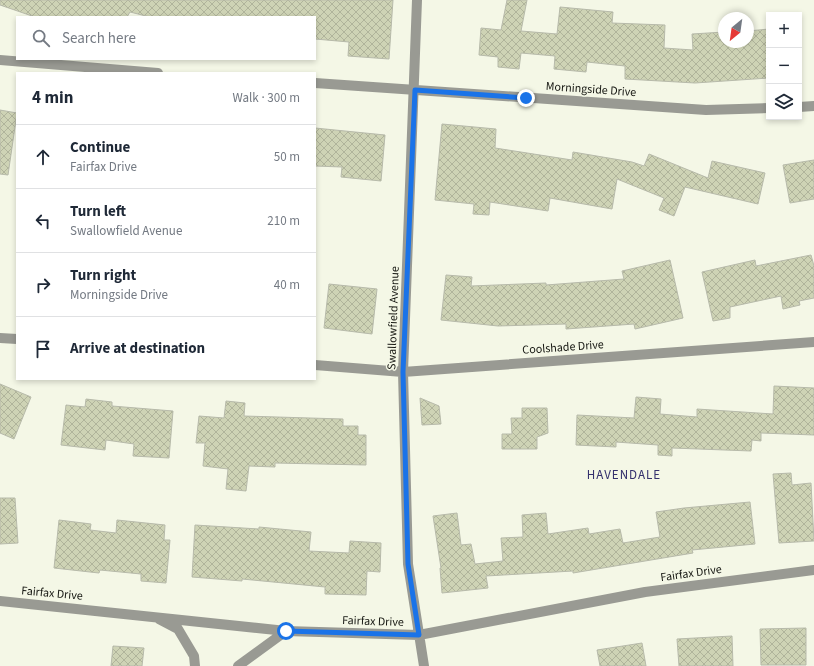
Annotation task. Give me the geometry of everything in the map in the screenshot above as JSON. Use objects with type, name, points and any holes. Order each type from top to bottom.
[{"type":"street","name":"Swallowfield Avenue","points":[[417,0],[415,90],[403,372],[408,564],[424,666]]},
{"type":"street","points":[[0,60],[146,72]]},
{"type":"street","name":"Morningside Drive","points":[[316,83],[706,110],[766,108]]},
{"type":"street","points":[[802,107],[814,106]]},
{"type":"street","points":[[0,338],[16,339]]},
{"type":"street","name":"Coolshade Drive","points":[[316,365],[403,372],[814,342]]},
{"type":"street","name":"Fairfax Drive","points":[[0,601],[286,631],[419,635],[645,592],[814,570]]},
{"type":"street","points":[[154,616],[178,629],[194,656],[195,666]]},
{"type":"street","points":[[238,666],[286,631]]},
{"type":"building","points":[[0,0],[393,0],[389,59],[348,56],[349,42],[316,39],[316,16],[146,16],[130,12],[128,16],[32,16],[0,5]]},
{"type":"building","points":[[507,0],[527,0],[521,31],[557,34],[560,7],[613,12],[612,23],[665,25],[664,48],[693,50],[692,34],[718,32],[718,48],[754,48],[754,30],[766,29],[766,78],[695,83],[625,79],[625,66],[587,62],[586,72],[554,69],[555,56],[521,53],[519,69],[498,67],[498,57],[479,55],[481,28],[501,30]]},
{"type":"building","points":[[0,110],[16,113],[16,120],[8,175],[0,174]]},
{"type":"building","points":[[442,124],[496,129],[495,148],[572,160],[573,152],[632,162],[644,166],[649,154],[708,178],[712,161],[765,173],[758,204],[685,187],[674,216],[659,210],[664,198],[617,179],[612,209],[550,198],[548,211],[490,202],[489,215],[473,214],[474,204],[435,200]]},
{"type":"building","points":[[316,128],[385,135],[381,181],[341,177],[342,167],[316,166]]},
{"type":"building","points":[[814,160],[814,199],[790,203],[783,165]]},
{"type":"building","points":[[811,255],[814,266],[814,298],[799,301],[800,305],[783,309],[781,296],[730,307],[730,318],[713,321],[702,272],[755,260],[756,266]]},
{"type":"building","points":[[670,260],[683,318],[635,329],[634,324],[566,329],[566,324],[498,326],[441,320],[446,275],[472,277],[471,286],[546,283],[546,285],[624,279],[622,271]]},
{"type":"building","points":[[329,284],[377,289],[372,334],[324,328]]},
{"type":"building","points":[[0,384],[31,397],[14,439],[0,433]]},
{"type":"building","points":[[774,386],[814,388],[814,435],[761,433],[761,441],[752,440],[751,451],[672,448],[672,456],[658,455],[658,445],[616,442],[616,447],[576,445],[577,415],[634,418],[636,397],[661,399],[660,414],[697,417],[697,409],[773,414]]},
{"type":"building","points":[[420,398],[439,406],[441,424],[422,425]]},
{"type":"building","points":[[86,399],[112,402],[112,406],[173,411],[169,458],[133,456],[134,444],[106,440],[105,450],[61,445],[66,405],[85,407]]},
{"type":"building","points":[[226,401],[245,403],[244,416],[343,419],[343,426],[358,426],[358,435],[366,435],[366,465],[275,463],[275,467],[249,466],[246,491],[226,489],[228,469],[203,466],[205,443],[196,443],[199,416],[224,418]]},
{"type":"building","points":[[522,408],[547,408],[548,433],[537,437],[537,449],[502,449],[502,434],[512,434],[511,418],[522,418]]},
{"type":"building","points":[[791,473],[792,485],[811,483],[814,541],[779,543],[773,474]]},
{"type":"building","points":[[0,498],[15,498],[18,543],[0,544]]},
{"type":"building","points":[[750,502],[755,544],[692,550],[693,553],[573,573],[573,571],[486,576],[488,588],[442,593],[441,568],[433,516],[457,513],[461,545],[471,544],[475,564],[503,561],[501,538],[523,537],[522,515],[546,513],[548,534],[588,528],[589,534],[620,529],[623,543],[660,537],[656,512]]},
{"type":"building","points":[[59,520],[91,524],[90,530],[116,533],[117,520],[165,525],[164,540],[170,540],[166,583],[141,581],[141,574],[100,570],[99,573],[54,568]]},
{"type":"building","points":[[195,525],[259,529],[259,527],[311,532],[309,551],[349,553],[350,541],[381,543],[380,572],[367,571],[366,595],[325,594],[325,587],[242,579],[242,581],[192,577]]},
{"type":"building","points":[[806,628],[806,665],[761,665],[760,629]]},
{"type":"building","points":[[732,636],[733,666],[679,666],[677,639]]},
{"type":"building","points":[[642,643],[646,666],[600,666],[597,650]]},
{"type":"building","points":[[113,646],[144,648],[142,666],[111,666]]},
{"type":"district","name":"HAVENDALE","points":[[624,474]]},
{"type":"route","points":[[286,631],[419,635],[408,564],[403,372],[415,90],[526,98]]}]
